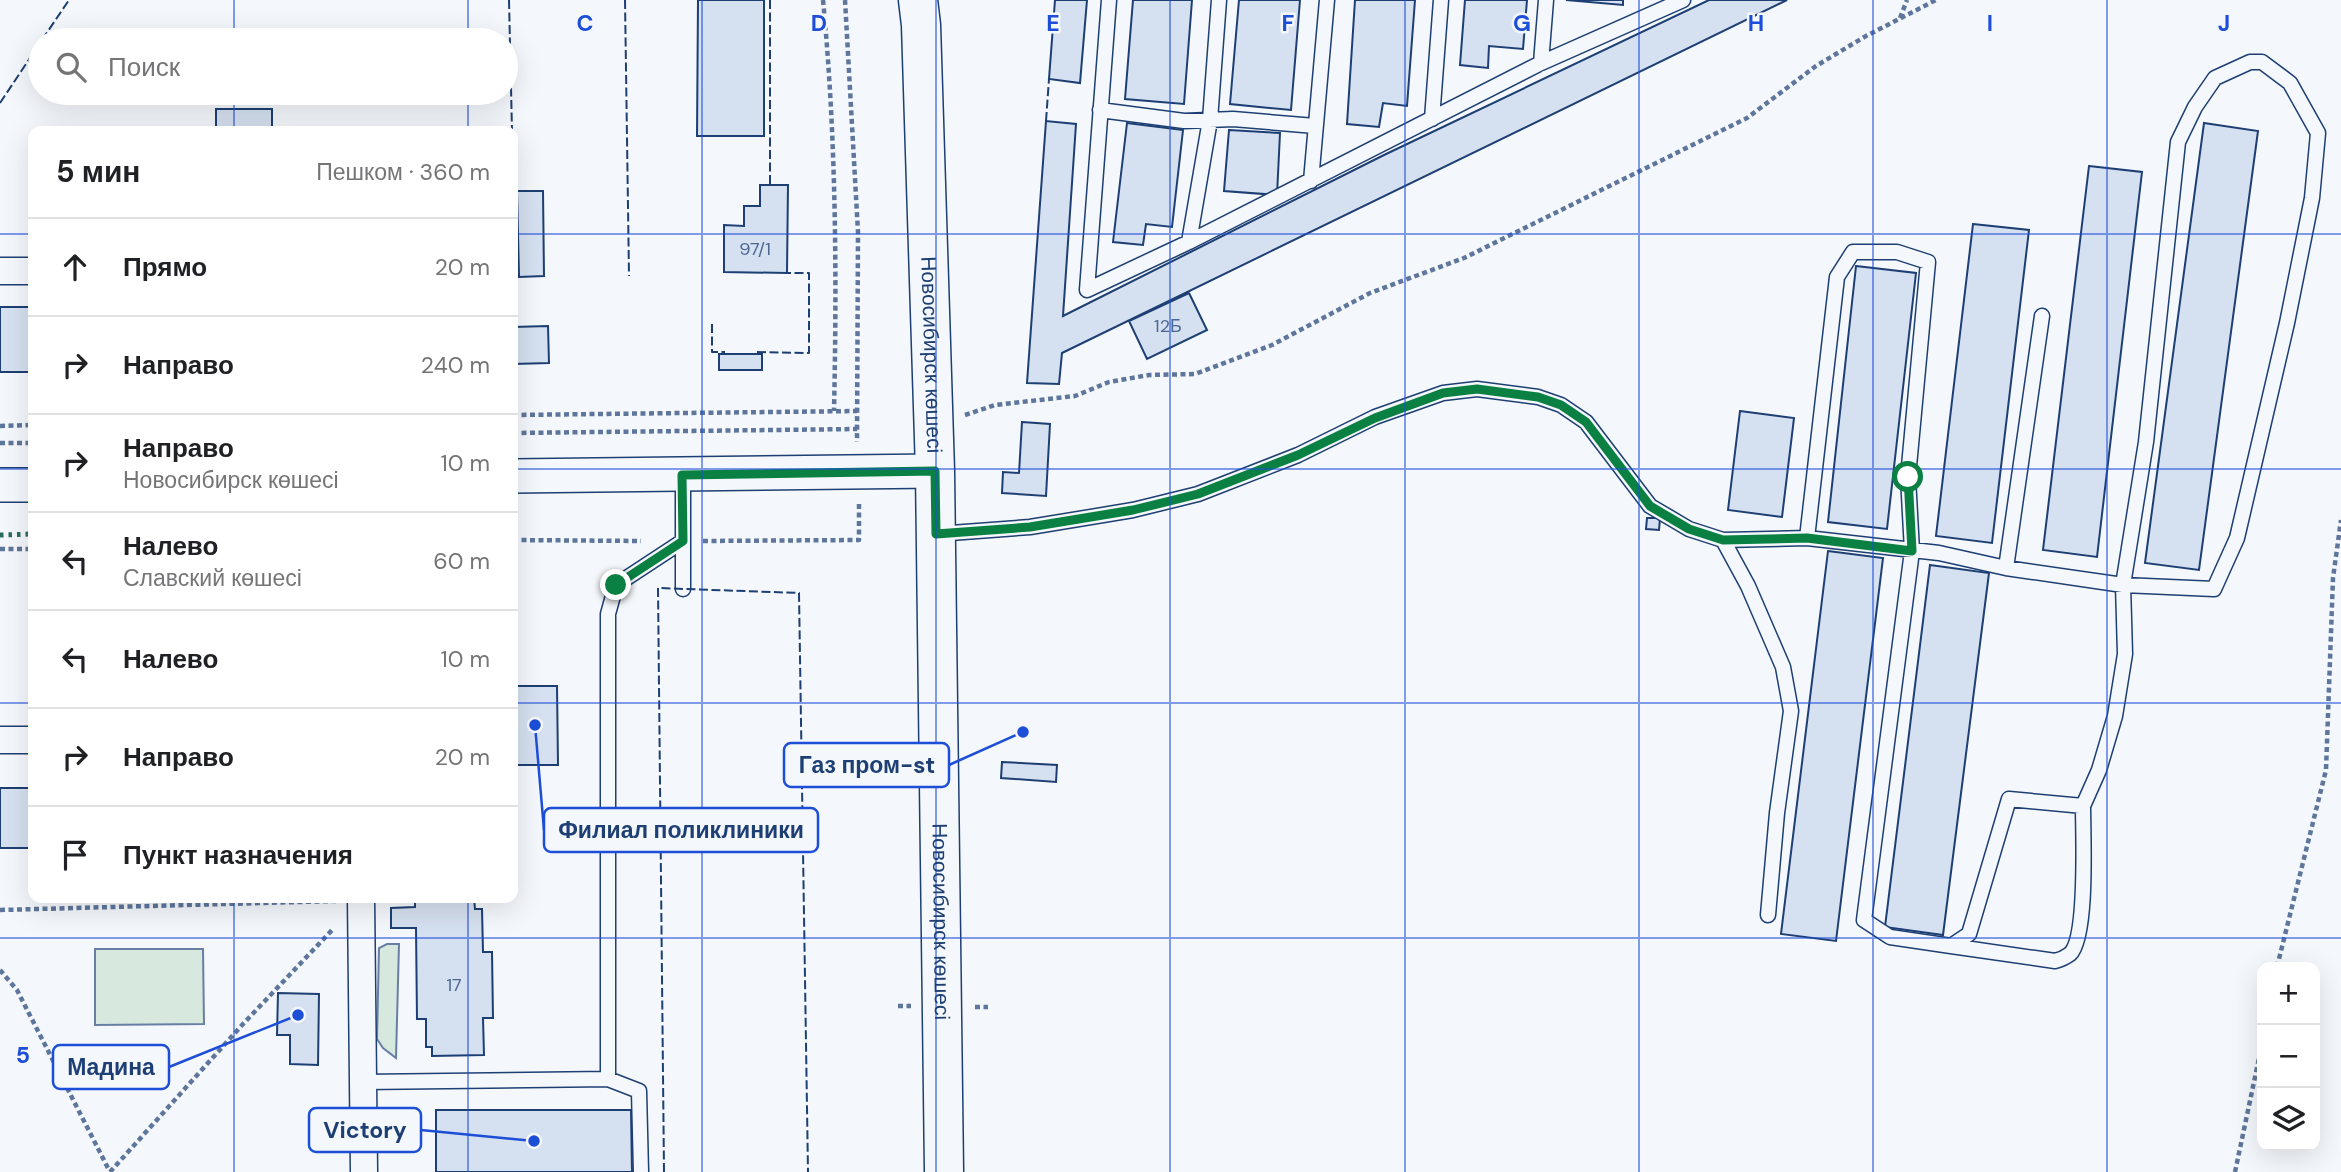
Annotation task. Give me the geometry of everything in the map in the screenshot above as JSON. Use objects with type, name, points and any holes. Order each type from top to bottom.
[{"type":"main road","name":"Новосибирск көшесі","points":[[918,0],[922,24],[934,425],[944,1172]]},
{"type":"street","points":[[0,271],[28,271]]},
{"type":"street","points":[[518,476],[935,471]]},
{"type":"street","points":[[0,485],[28,485]]},
{"type":"street","points":[[0,740],[28,740]]},
{"type":"street","points":[[361,903],[364,1172]]},
{"type":"lane","points":[[1109,0],[1087,290],[1189,242],[1541,62],[1683,0]]},
{"type":"lane","points":[[1189,242],[1210,120],[1219,0]]},
{"type":"lane","points":[[1311,180],[1327,0]]},
{"type":"lane","points":[[1432,119],[1441,0]]},
{"type":"lane","points":[[1541,62],[1546,0]]},
{"type":"lane","points":[[1648,16],[1649,0]]},
{"type":"lane","points":[[936,534],[1030,527],[1133,510],[1198,494],[1298,455],[1375,418],[1443,393],[1477,389],[1538,397],[1561,405],[1586,422],[1650,506],[1689,529],[1723,540],[1807,538],[1912,551],[1939,553],[2006,568],[2123,584],[2214,589],[2237,538],[2312,198],[2318,132],[2290,83],[2262,62],[2250,62],[2215,78],[2195,107],[2178,142],[2146,442],[2123,584],[2125,654],[2115,716],[2099,770],[2083,806],[2082,914],[2078,937],[2070,954],[2054,961],[1980,952],[1890,937],[1864,920],[1912,551],[1908,477],[1928,262],[1897,252],[1853,252],[1837,277],[1807,538]]},
{"type":"lane","points":[[1100,110],[1184,121],[1233,119],[1315,126]]},
{"type":"lane","points":[[2006,568],[2042,316]]},
{"type":"lane","points":[[682,475],[683,589]]},
{"type":"lane","points":[[1723,540],[1748,586],[1783,667],[1791,710],[1777,813],[1768,915]]},
{"type":"lane","points":[[608,1079],[608,614],[616,585],[683,541]]},
{"type":"lane","points":[[1951,946],[1969,933],[2009,799],[2083,806]]},
{"type":"lane","points":[[363,1082],[608,1079],[639,1091],[641,1172]]},
{"type":"path","points":[[822,0],[827,43],[833,192],[836,304],[834,411]]},
{"type":"path","points":[[518,415],[857,411],[858,233],[845,0]]},
{"type":"path","points":[[1899,19],[1907,0]]},
{"type":"path","points":[[934,425],[995,405],[1075,396],[1109,382],[1149,375],[1195,374],[1272,345],[1370,293],[1464,258],[1747,118],[1816,66],[1936,0]]},
{"type":"path","points":[[0,425],[28,425]]},
{"type":"path","points":[[518,433],[857,429]]},
{"type":"path","points":[[0,443],[28,443]]},
{"type":"path","points":[[2278,962],[2326,769],[2333,578],[2341,520]]},
{"type":"path","points":[[0,549],[28,549]]},
{"type":"path","points":[[0,909],[261,903]]},
{"type":"path","points":[[0,970],[17,990],[110,1172],[243,1024],[357,903]]},
{"type":"path","points":[[2235,1172],[2257,1068]]},
{"type":"shaded area","points":[[387,944],[399,944],[396,1058],[383,1048],[377,1039],[379,948]]},
{"type":"shaded area","points":[[95,949],[203,949],[204,1024],[95,1025]]},
{"type":"building","points":[[698,0],[764,0],[764,136],[697,136]]},
{"type":"building","points":[[1055,0],[1087,0],[1080,83],[1049,79]]},
{"type":"building","points":[[1133,0],[1192,0],[1184,104],[1125,99]]},
{"type":"building","points":[[1239,0],[1300,0],[1291,110],[1230,104]]},
{"type":"building","points":[[1355,0],[1415,0],[1407,106],[1383,103],[1379,127],[1347,124]]},
{"type":"building","points":[[1465,0],[1527,0],[1523,49],[1489,46],[1488,68],[1460,65]]},
{"type":"building","points":[[1566,0],[1623,0],[1623,5]]},
{"type":"building","points":[[1709,0],[1787,0],[1062,353],[1059,384],[1027,383],[1046,121],[1076,124],[1063,316],[1384,155]]},
{"type":"building","points":[[216,109],[272,109],[272,126],[216,126]]},
{"type":"building","points":[[1127,123],[1183,130],[1172,227],[1146,224],[1143,245],[1113,242]]},
{"type":"building","points":[[2204,123],[2258,131],[2199,570],[2145,563]]},
{"type":"building","points":[[1229,130],[1280,133],[1277,195],[1224,191]]},
{"type":"building","points":[[2089,166],[2142,172],[2097,557],[2043,550]]},
{"type":"building","points":[[760,185],[788,185],[787,273],[724,272],[724,225],[744,226],[744,206],[760,206]]},
{"type":"building","points":[[518,191],[543,191],[544,276],[519,277]]},
{"type":"building","points":[[1973,224],[2029,230],[1992,543],[1936,536]]},
{"type":"building","points":[[1856,266],[1916,273],[1887,529],[1828,522]]},
{"type":"building","points":[[1189,293],[1207,330],[1147,359],[1129,321]]},
{"type":"building","points":[[0,307],[28,307],[28,372],[0,372]]},
{"type":"building","points":[[548,326],[549,363],[518,364],[518,327]]},
{"type":"building","points":[[719,354],[762,354],[762,370],[719,370]]},
{"type":"building","points":[[1740,411],[1794,418],[1782,517],[1728,510]]},
{"type":"building","points":[[1022,422],[1050,424],[1046,496],[1002,493],[1003,472],[1019,473]]},
{"type":"building","points":[[1647,518],[1660,518],[1659,530],[1646,529]]},
{"type":"building","points":[[1828,551],[1883,558],[1836,941],[1781,934]]},
{"type":"building","points":[[1930,565],[1989,573],[1943,935],[1885,927]]},
{"type":"building","points":[[518,686],[557,686],[558,765],[518,765]]},
{"type":"building","points":[[1002,762],[1057,765],[1056,782],[1001,778]]},
{"type":"building","points":[[0,788],[28,788],[28,848],[0,848]]},
{"type":"building","points":[[415,903],[474,903],[475,909],[482,909],[483,952],[492,952],[493,1018],[483,1018],[484,1055],[432,1056],[432,1047],[426,1047],[426,1019],[417,1019],[416,928],[391,928],[391,908],[415,907]]},
{"type":"building","points":[[278,993],[319,994],[318,1065],[290,1064],[290,1035],[277,1035]]},
{"type":"building","points":[[436,1110],[631,1110],[632,1172],[436,1172]]},
{"type":"hedge","points":[[0,535],[28,534]]},
{"type":"fence","points":[[50,28],[69,0]]},
{"type":"fence","points":[[509,0],[510,28]]},
{"type":"fence","points":[[625,0],[629,276]]},
{"type":"fence","points":[[770,0],[770,185]]},
{"type":"fence","points":[[0,103],[28,61]]},
{"type":"fence","points":[[1046,121],[1049,79]]},
{"type":"fence","points":[[511,105],[512,126]]},
{"type":"fence","points":[[757,352],[809,353],[809,273],[787,273]]},
{"type":"fence","points":[[712,324],[712,352],[725,352]]},
{"type":"fence","points":[[664,1172],[658,588],[799,593],[808,1172]]},
{"type":"place","name":"Филиал поликлиники","points":[[535,725]]},
{"type":"place","name":"Газ пром-st","points":[[1023,732]]},
{"type":"place","name":"Мадина","points":[[298,1015]]},
{"type":"place","name":"Victory","points":[[534,1141]]},
{"type":"route","points":[[616,585],[683,541],[682,475],[935,471],[936,534],[1030,527],[1133,510],[1198,494],[1298,455],[1375,418],[1443,393],[1477,389],[1538,397],[1561,405],[1586,422],[1650,506],[1689,529],[1723,540],[1807,538],[1912,551],[1908,477]]}]
